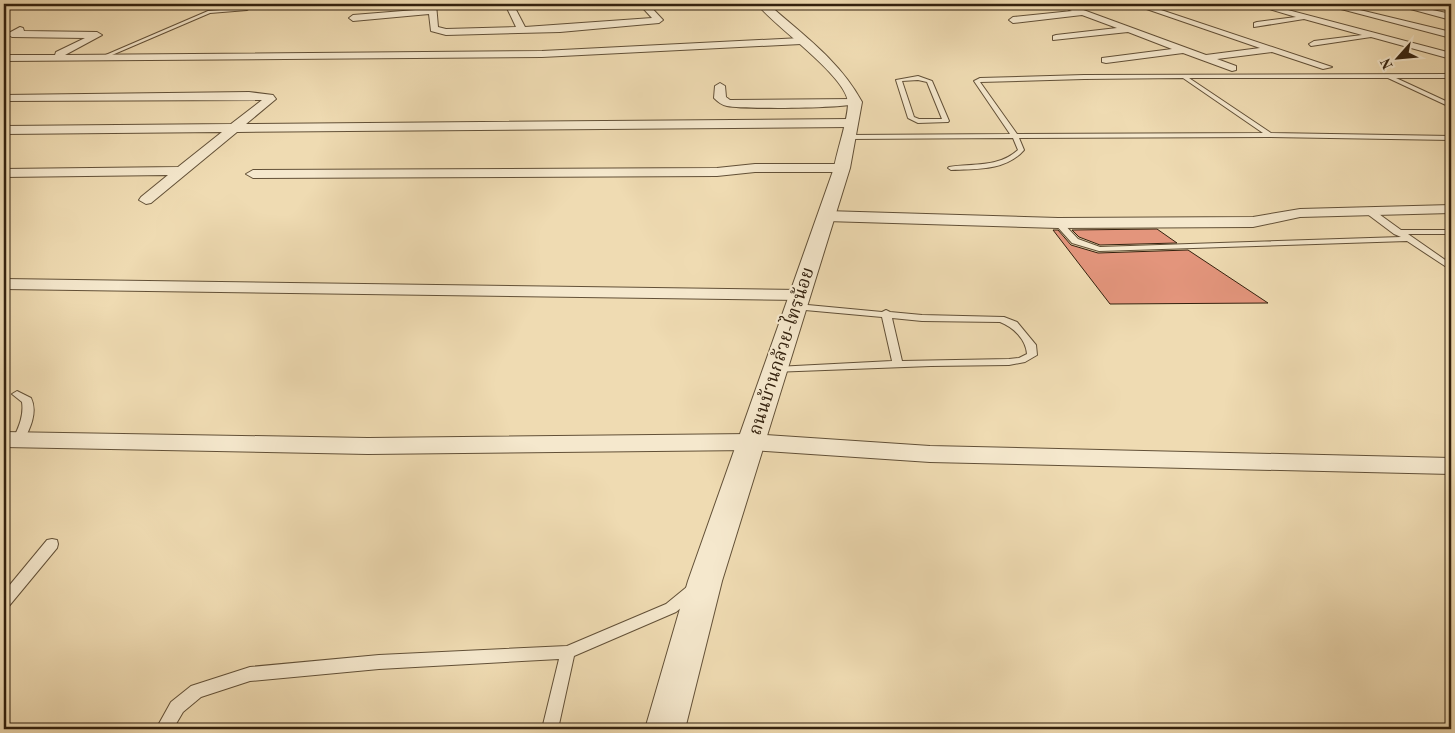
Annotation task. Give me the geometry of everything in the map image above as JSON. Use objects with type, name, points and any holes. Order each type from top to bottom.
[{"type":"street","points":[[508,4],[522,30]]},
{"type":"street","points":[[762,4],[844,82],[851,120]]},
{"type":"street","points":[[1060,4],[1232,68]]},
{"type":"street","points":[[1136,4],[1327,67]]},
{"type":"street","points":[[1188,4],[1209,4]]},
{"type":"street","points":[[1257,4],[1451,56]]},
{"type":"street","points":[[1326,4],[1451,35]]},
{"type":"street","points":[[1396,4],[1451,17]]},
{"type":"street","points":[[353,18],[432,8],[434,30],[438,31],[522,30],[563,40],[588,23],[642,33],[659,20],[645,6]]},
{"type":"street","points":[[1013,20],[1084,13]]},
{"type":"street","points":[[1257,25],[1309,18]]},
{"type":"street","points":[[46,35],[72,25]]},
{"type":"street","points":[[20,30],[12,34],[97,35],[53,58]]},
{"type":"street","points":[[1056,38],[1130,30]]},
{"type":"street","points":[[1314,44],[1430,30]]},
{"type":"street","points":[[9,58],[542,54],[802,41]]},
{"type":"street","points":[[1206,58],[1274,49]]},
{"type":"street","points":[[1106,60],[1185,50]]},
{"type":"street","points":[[720,86],[720,98],[728,103],[779,100],[851,120]]},
{"type":"street","points":[[4,98],[249,95],[269,97],[270,99],[146,200]]},
{"type":"street","points":[[4,130],[232,129],[851,120]]},
{"type":"street","name":"ถนนบ้านกล้วย-ไทรน้อย","points":[[665,729],[705,581],[840,173],[851,120]]},
{"type":"street","points":[[4,173],[180,171]]},
{"type":"street","points":[[253,174],[717,172],[738,176],[840,173]]},
{"type":"street","points":[[826,216],[1058,223],[1253,222],[1300,213],[1451,209]]},
{"type":"street","points":[[4,284],[799,301]]},
{"type":"street","points":[[12,439],[368,446],[751,442],[930,454],[1451,466]]},
{"type":"lane","points":[[103,57],[209,12],[247,8],[255,4]]},
{"type":"lane","points":[[815,4],[824,4]]},
{"type":"lane","points":[[847,4],[852,7]]},
{"type":"lane","points":[[4,62],[9,58]]},
{"type":"lane","points":[[1387,76],[1448,104]]},
{"type":"lane","points":[[951,168],[982,166],[1008,160],[1017,156],[1022,150],[978,80],[1084,77],[1451,76]]},
{"type":"lane","points":[[1185,78],[1270,136]]},
{"type":"lane","points":[[903,137],[918,121],[942,122],[947,120],[929,81],[923,79],[900,79],[911,118],[918,121]]},
{"type":"lane","points":[[851,120],[903,137],[1270,136],[1451,138]]},
{"type":"lane","points":[[1369,211],[1451,268]]},
{"type":"lane","points":[[1058,223],[1075,241],[1099,249],[1408,239]]},
{"type":"lane","points":[[1397,232],[1451,232]]},
{"type":"lane","points":[[776,370],[896,363],[1022,360],[1029,358],[1032,350],[1031,345],[1014,324],[1005,320],[922,318],[799,301]]},
{"type":"lane","points":[[886,313],[896,363]]},
{"type":"lane","points":[[12,439],[27,422],[29,407],[27,400],[17,394]]},
{"type":"lane","points":[[4,602],[52,544]]},
{"type":"lane","points":[[164,729],[177,707],[196,691],[250,674],[379,662],[568,652],[671,608],[705,581]]},
{"type":"lane","points":[[550,729],[568,652]]},
{"type":"building","points":[[1157,229],[1177,243],[1100,245],[1079,237],[1072,230]]},
{"type":"building","points":[[1053,230],[1058,230],[1071,245],[1098,253],[1188,250],[1268,303],[1110,304]]}]
